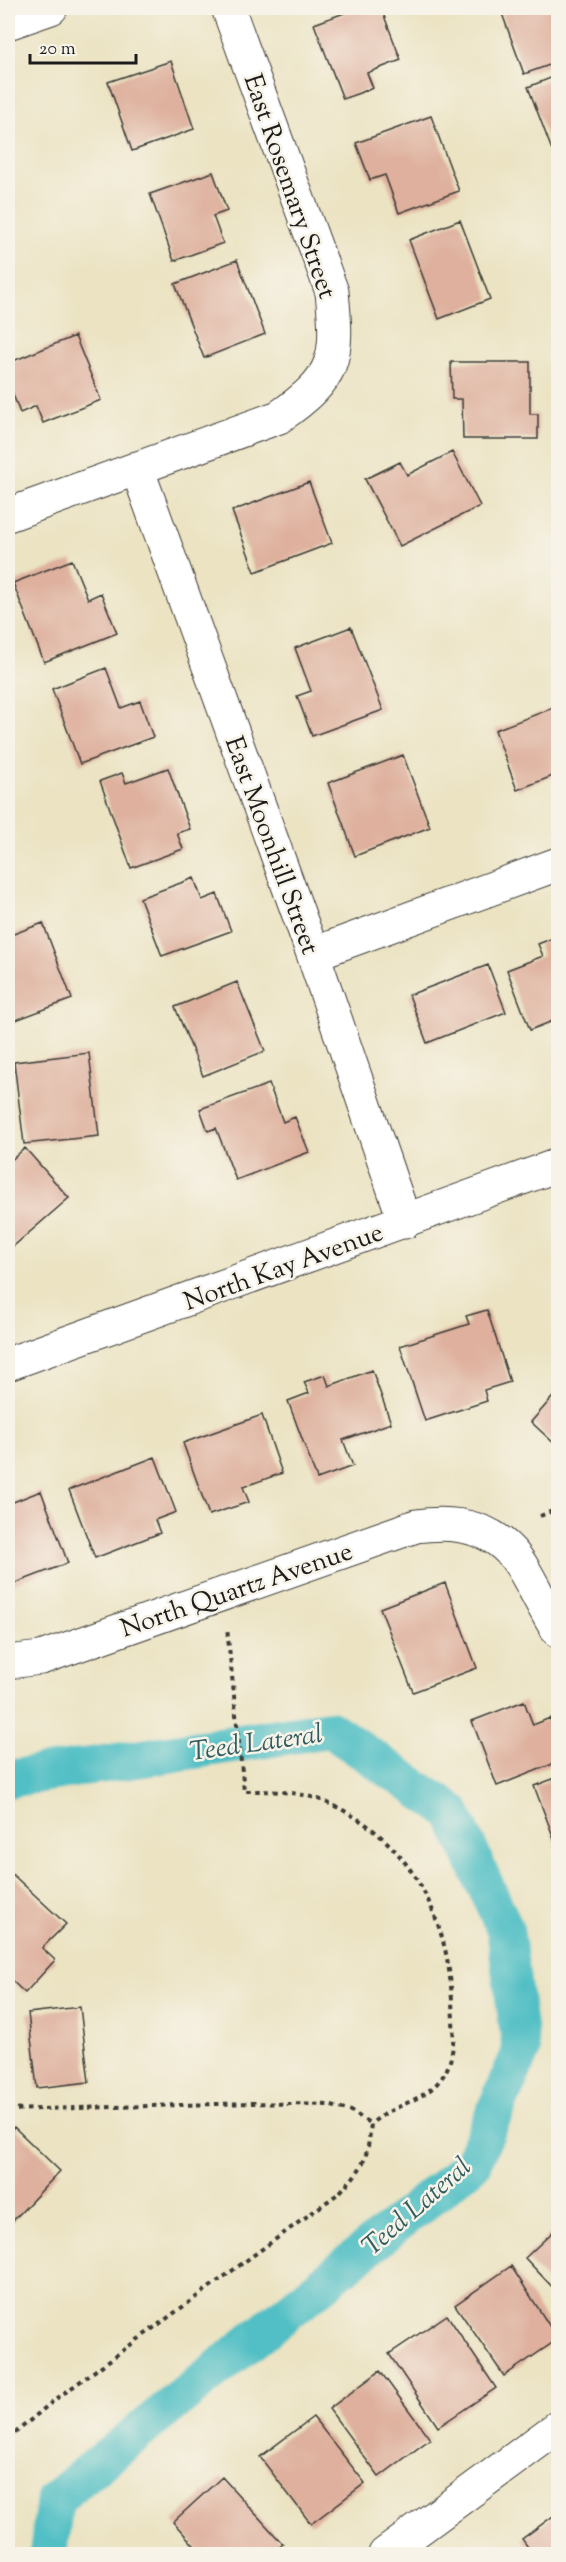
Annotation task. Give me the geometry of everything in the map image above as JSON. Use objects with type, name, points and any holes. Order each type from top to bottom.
[{"type":"street","points":[[8,23],[51,8]]},
{"type":"street","name":"East Rosemary Street","points":[[136,468],[279,417],[308,397],[331,368],[336,331],[332,292],[228,8]]},
{"type":"street","points":[[8,515],[136,468]]},
{"type":"street","name":"East Moonhill Street","points":[[136,468],[313,954],[405,1222]]},
{"type":"street","points":[[313,954],[558,864]]},
{"type":"street","name":"North Kay Avenue","points":[[8,1364],[558,1165]]},
{"type":"street","name":"North Quartz Avenue","points":[[8,1662],[41,1658],[416,1526],[443,1522],[466,1526],[486,1533],[506,1548],[524,1569],[558,1631]]},
{"type":"street","points":[[385,2554],[558,2427]]},
{"type":"path","points":[[540,1516],[558,1509]]},
{"type":"path","points":[[8,2439],[61,2395],[339,2193],[359,2172],[368,2153],[371,2124],[380,2116],[423,2095],[440,2080],[452,2058],[451,1982],[441,1932],[423,1885],[397,1852],[363,1823],[321,1800],[288,1792],[244,1791],[230,1635],[214,1596]]},
{"type":"path","points":[[8,2110],[253,2103],[317,2105],[351,2111],[371,2124]]},
{"type":"building","points":[[358,8],[381,8],[401,60],[367,73],[373,88],[343,99],[314,24]]},
{"type":"building","points":[[500,8],[558,8],[558,62],[524,74]]},
{"type":"building","points":[[171,61],[194,129],[132,151],[108,82]]},
{"type":"building","points":[[558,75],[558,166],[528,87]]},
{"type":"building","points":[[431,116],[459,191],[399,213],[385,175],[370,180],[356,143]]},
{"type":"building","points":[[213,172],[227,211],[213,216],[223,243],[174,261],[150,194]]},
{"type":"building","points":[[460,220],[490,299],[439,319],[409,240]]},
{"type":"building","points":[[237,260],[265,334],[204,358],[175,284]]},
{"type":"building","points":[[75,336],[101,400],[43,423],[36,406],[20,413],[8,381],[8,363]]},
{"type":"building","points":[[451,362],[530,362],[530,414],[538,414],[538,439],[463,439],[462,399],[452,399]]},
{"type":"building","points":[[452,452],[480,506],[400,546],[365,479],[400,462],[407,475]]},
{"type":"building","points":[[309,482],[332,543],[255,572],[232,511]]},
{"type":"building","points":[[72,560],[88,599],[101,593],[117,633],[44,662],[13,583]]},
{"type":"building","points":[[351,627],[383,710],[312,736],[297,696],[311,691],[295,648]]},
{"type":"building","points":[[106,668],[121,708],[140,701],[153,737],[80,764],[52,689]]},
{"type":"building","points":[[558,706],[558,774],[517,790],[495,730]]},
{"type":"building","points":[[403,755],[430,827],[355,856],[328,783]]},
{"type":"building","points":[[168,768],[190,829],[177,833],[183,849],[131,868],[100,781],[122,773],[126,783]]},
{"type":"building","points":[[194,878],[202,900],[217,894],[231,931],[162,956],[140,898]]},
{"type":"building","points":[[43,923],[72,999],[8,1023],[8,936]]},
{"type":"building","points":[[558,936],[558,1019],[530,1030],[507,970],[543,956],[538,944]]},
{"type":"building","points":[[488,965],[506,1012],[427,1043],[409,995]]},
{"type":"building","points":[[237,982],[265,1051],[203,1076],[175,1007]]},
{"type":"building","points":[[89,1053],[99,1136],[24,1144],[14,1062]]},
{"type":"building","points":[[269,1084],[283,1122],[295,1117],[309,1152],[236,1180],[216,1128],[208,1131],[200,1109]]},
{"type":"building","points":[[25,1148],[69,1198],[9,1250],[8,1163]]},
{"type":"building","points":[[487,1310],[510,1382],[484,1390],[487,1401],[425,1421],[400,1346],[469,1324],[466,1316]]},
{"type":"building","points":[[372,1370],[391,1423],[343,1440],[353,1466],[317,1479],[288,1401],[309,1393],[304,1382],[325,1375],[329,1386]]},
{"type":"building","points":[[558,1391],[558,1447],[531,1422]]},
{"type":"building","points":[[262,1415],[282,1473],[243,1487],[249,1502],[209,1515],[183,1443]]},
{"type":"building","points":[[155,1457],[176,1512],[155,1520],[160,1533],[95,1558],[69,1490]]},
{"type":"building","points":[[41,1491],[68,1563],[8,1586],[8,1504]]},
{"type":"building","points":[[445,1583],[477,1668],[413,1692],[380,1608]]},
{"type":"building","points":[[524,1701],[533,1725],[550,1718],[558,1740],[558,1762],[497,1786],[472,1721]]},
{"type":"building","points":[[558,1777],[558,1849],[534,1786]]},
{"type":"building","points":[[11,1873],[66,1924],[42,1948],[55,1960],[25,1993],[8,1977],[8,1878]]},
{"type":"building","points":[[80,2007],[89,2082],[37,2088],[28,2013]]},
{"type":"building","points":[[14,2127],[60,2171],[8,2226],[8,2135]]},
{"type":"building","points":[[558,2227],[558,2293],[525,2258]]},
{"type":"building","points":[[511,2266],[558,2339],[504,2376],[455,2305]]},
{"type":"building","points":[[447,2315],[496,2388],[438,2427],[389,2354]]},
{"type":"building","points":[[380,2371],[430,2439],[379,2477],[329,2409]]},
{"type":"building","points":[[313,2417],[365,2483],[311,2524],[260,2457]]},
{"type":"building","points":[[222,2477],[283,2544],[272,2554],[202,2554],[173,2522]]},
{"type":"building","points":[[556,2514],[558,2554],[533,2554],[522,2539]]},
{"type":"waterway","name":"Teed Lateral","points":[[8,1779],[330,1729],[452,1812],[505,1929],[521,2051],[472,2164],[55,2499],[48,2554]]}]
